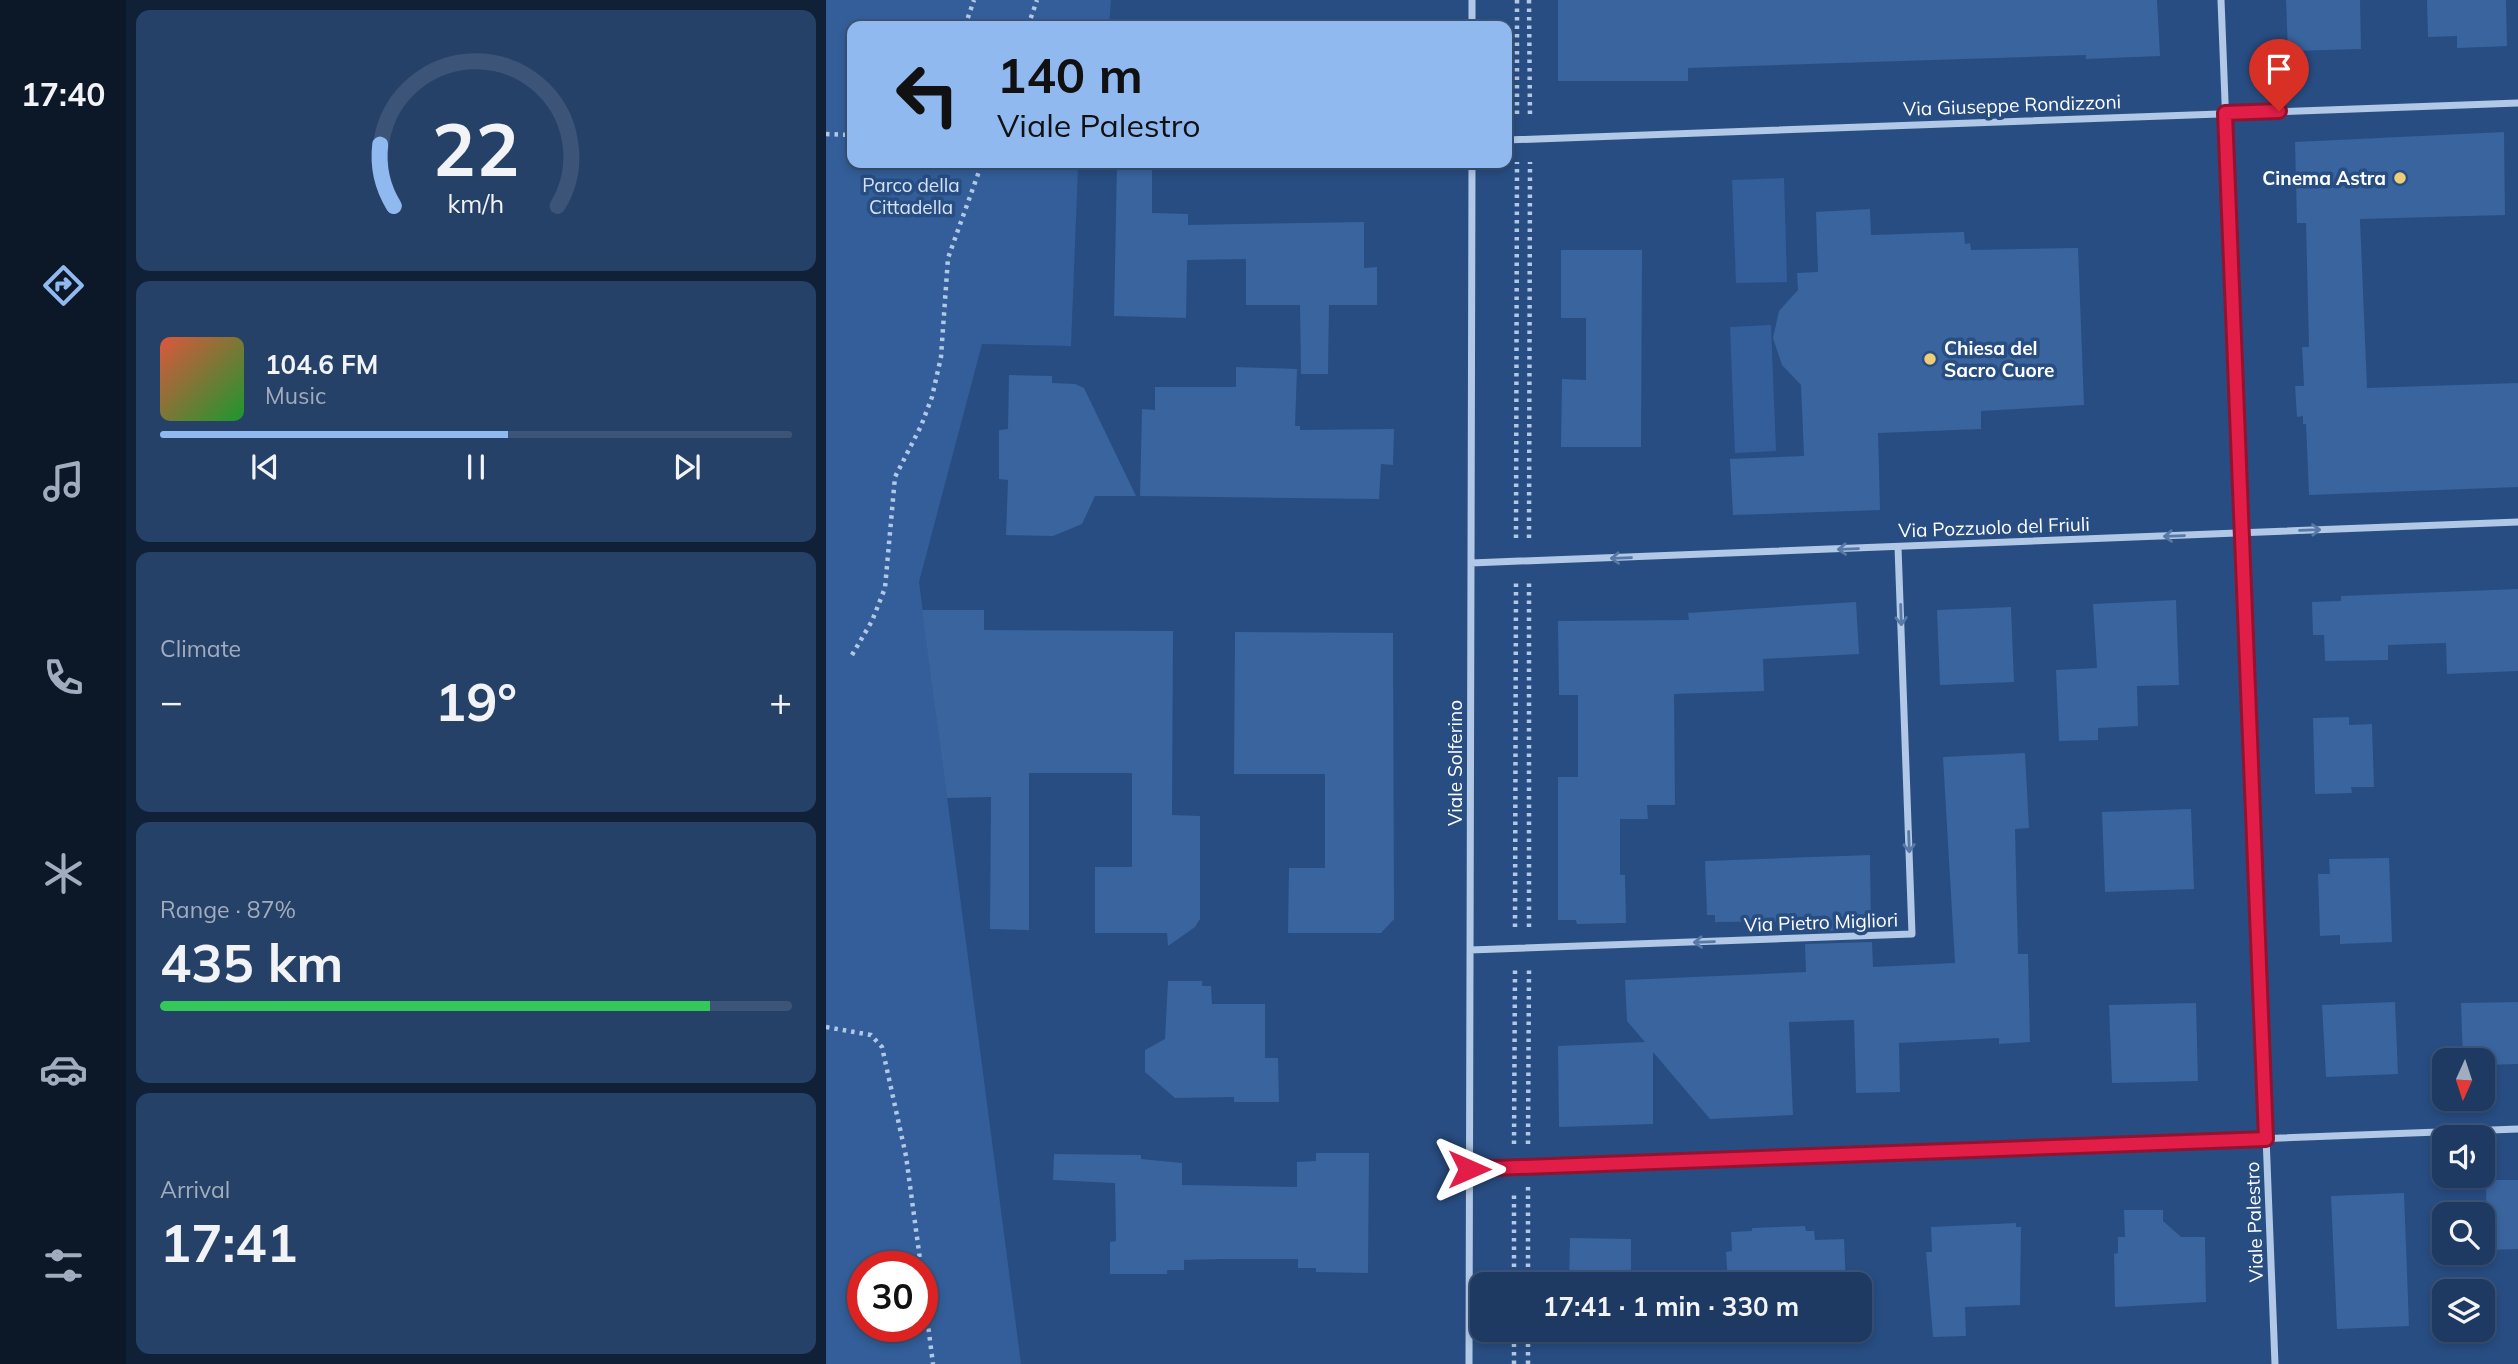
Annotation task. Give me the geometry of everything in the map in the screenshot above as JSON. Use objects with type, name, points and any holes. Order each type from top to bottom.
[{"type":"street","points":[[1472,0],[1472,21]]},
{"type":"street","name":"Viale Palestro","points":[[2221,0],[2275,1364]]},
{"type":"street","name":"Via Giuseppe Rondizzoni","points":[[1512,140],[2518,103]]},
{"type":"street","name":"Viale Solferino","points":[[1469,1364],[1472,168]]},
{"type":"street","name":"Via Pozzuolo del Friuli","points":[[1471,563],[2518,522]]},
{"type":"street","name":"Via Pietro Migliori","points":[[1469,950],[1912,934],[1898,547]]},
{"type":"street","points":[[1469,1169],[1528,1169],[2518,1129]]},
{"type":"path","points":[[967,21],[974,0]]},
{"type":"path","points":[[1030,21],[1037,0]]},
{"type":"path","points":[[1514,1272],[1517,0]]},
{"type":"path","points":[[1528,1272],[1529,0]]},
{"type":"path","points":[[826,134],[847,135]]},
{"type":"path","points":[[852,655],[872,621],[885,588],[895,477],[921,426],[932,397],[941,357],[948,258],[980,168]]},
{"type":"path","points":[[826,1027],[871,1035],[882,1048],[906,1156],[919,1251]]},
{"type":"path","points":[[930,1342],[933,1364]]},
{"type":"path","points":[[1514,1342],[1514,1364]]},
{"type":"path","points":[[1528,1342],[1528,1364]]},
{"type":"green space","name":"Parco della Cittadella","points":[[826,0],[1111,0],[1109,21],[847,21],[847,168],[1078,168],[1071,346],[982,344],[919,582],[1021,1364],[826,1364]]},
{"type":"green space","points":[[1784,178],[1787,282],[1736,283],[1732,180]]},
{"type":"green space","points":[[1771,325],[1776,451],[1735,453],[1730,327]]},
{"type":"building","points":[[1558,0],[2157,0],[2160,56],[2086,59],[2086,55],[1688,68],[1688,81],[1558,81]]},
{"type":"building","points":[[2286,0],[2360,0],[2361,49],[2288,51]]},
{"type":"building","points":[[2427,0],[2506,0],[2507,46],[2457,48],[2457,36],[2428,37]]},
{"type":"building","points":[[2504,132],[2505,215],[2360,219],[2367,388],[2518,383],[2518,487],[2309,495],[2306,424],[2303,424],[2303,416],[2297,417],[2295,386],[2304,386],[2302,347],[2309,347],[2306,223],[2297,223],[2295,142]]},
{"type":"building","points":[[1117,168],[1152,168],[1152,213],[1188,214],[1188,225],[1364,222],[1364,268],[1377,267],[1377,305],[1329,305],[1328,374],[1301,374],[1300,305],[1246,305],[1246,259],[1187,260],[1186,318],[1114,316]]},
{"type":"building","name":"Chiesa del Sacro Cuore","points":[[1870,209],[1871,235],[1964,232],[1965,244],[1970,243],[1971,250],[2078,248],[2084,405],[1981,411],[1981,429],[1878,433],[1880,510],[1733,515],[1730,459],[1804,456],[1801,385],[1782,365],[1773,338],[1779,311],[1798,290],[1797,273],[1818,272],[1816,212]]},
{"type":"building","points":[[1561,250],[1642,250],[1641,447],[1561,447],[1562,379],[1586,380],[1586,318],[1561,318]]},
{"type":"building","points":[[1236,367],[1297,369],[1295,426],[1300,426],[1300,430],[1394,429],[1393,465],[1381,464],[1379,499],[1140,496],[1142,409],[1155,410],[1155,387],[1236,387]]},
{"type":"building","points":[[1009,375],[1052,376],[1052,383],[1075,384],[1084,388],[1136,496],[1095,496],[1082,524],[1053,536],[1006,535],[1008,480],[999,479],[999,430],[1008,429]]},
{"type":"building","points":[[2518,589],[2518,671],[2447,674],[2446,643],[2388,645],[2388,660],[2325,661],[2324,635],[2313,635],[2312,602],[2341,601],[2341,596]]},
{"type":"building","points":[[2176,600],[2179,685],[2137,686],[2138,726],[2098,728],[2098,740],[2059,741],[2056,670],[2097,668],[2093,604]]},
{"type":"building","points":[[1856,602],[1859,654],[1763,659],[1764,691],[1674,694],[1675,805],[1647,805],[1648,819],[1620,819],[1620,875],[1625,875],[1626,923],[1577,924],[1576,920],[1558,920],[1558,777],[1578,777],[1578,695],[1559,695],[1558,621],[1689,620],[1688,613]]},
{"type":"building","points":[[2011,607],[2014,682],[1940,685],[1937,610]]},
{"type":"building","points":[[922,610],[984,610],[984,630],[1173,631],[1172,815],[1200,816],[1200,919],[1195,927],[1168,946],[1167,933],[1095,933],[1095,867],[1132,867],[1132,773],[1029,773],[1029,930],[990,929],[991,797],[947,798]]},
{"type":"building","points":[[1235,632],[1393,633],[1394,919],[1381,933],[1288,933],[1289,868],[1325,868],[1325,774],[1234,774]]},
{"type":"building","points":[[2349,717],[2349,725],[2372,724],[2374,787],[2351,787],[2352,793],[2315,794],[2313,718]]},
{"type":"building","points":[[2025,753],[2029,828],[2015,829],[2018,954],[2028,954],[2030,1042],[1999,1044],[1999,1038],[1899,1043],[1900,1092],[1856,1093],[1854,1020],[1789,1022],[1793,1115],[1710,1119],[1653,1052],[1653,1124],[1559,1127],[1558,1046],[1645,1042],[1627,1021],[1625,980],[1806,972],[1805,944],[1872,942],[1873,967],[1955,963],[1943,757]]},
{"type":"building","points":[[2191,809],[2194,889],[2105,892],[2102,812]]},
{"type":"building","points":[[1870,855],[1871,929],[1805,932],[1805,921],[1715,922],[1715,915],[1707,915],[1705,861]]},
{"type":"building","points":[[2389,858],[2392,942],[2340,944],[2340,935],[2320,936],[2318,874],[2330,874],[2329,859]]},
{"type":"building","points":[[1168,981],[1202,981],[1202,986],[1211,986],[1212,1004],[1265,1004],[1265,1058],[1278,1058],[1279,1102],[1234,1102],[1234,1097],[1175,1098],[1145,1072],[1145,1050],[1165,1039]]},
{"type":"building","points":[[2395,1002],[2398,1074],[2326,1077],[2322,1005]]},
{"type":"building","points":[[2518,1002],[2518,1064],[2496,1065],[2496,1048],[2463,1048],[2461,1003]]},
{"type":"building","points":[[2196,1003],[2198,1081],[2112,1083],[2109,1005]]},
{"type":"building","points":[[1316,1153],[1369,1153],[1368,1273],[1316,1272],[1316,1268],[1298,1268],[1298,1259],[1223,1259],[1184,1260],[1184,1270],[1167,1270],[1167,1274],[1110,1274],[1110,1242],[1116,1241],[1115,1183],[1053,1180],[1054,1154],[1141,1155],[1141,1159],[1182,1163],[1182,1185],[1297,1187],[1297,1162],[1316,1161]]},
{"type":"building","points":[[2495,1180],[2518,1180],[2518,1249],[2495,1250],[2495,1202],[2486,1202],[2486,1188],[2495,1188]]},
{"type":"building","points":[[2404,1193],[2409,1326],[2337,1329],[2331,1196]]},
{"type":"building","points":[[2124,1210],[2163,1210],[2163,1221],[2181,1237],[2205,1237],[2206,1302],[2115,1307],[2114,1254],[2118,1253],[2118,1237],[2125,1237]]},
{"type":"building","points":[[2016,1223],[2016,1227],[2021,1227],[2020,1305],[1965,1307],[1966,1336],[1933,1337],[1926,1252],[1932,1252],[1931,1227]]},
{"type":"building","points":[[1805,1226],[1806,1231],[1814,1231],[1815,1240],[1844,1239],[1845,1272],[1727,1272],[1726,1252],[1732,1251],[1731,1232],[1752,1231],[1752,1228]]},
{"type":"building","points":[[1570,1238],[1631,1239],[1631,1272],[1569,1272]]},
{"type":"place","name":"Cinema Astra","points":[[2400,178]]},
{"type":"place","name":"Chiesa del Sacro Cuore","points":[[1930,359]]},
{"type":"route","points":[[1469,1169],[1528,1169],[2266,1139],[2225,113],[2279,111]]}]
